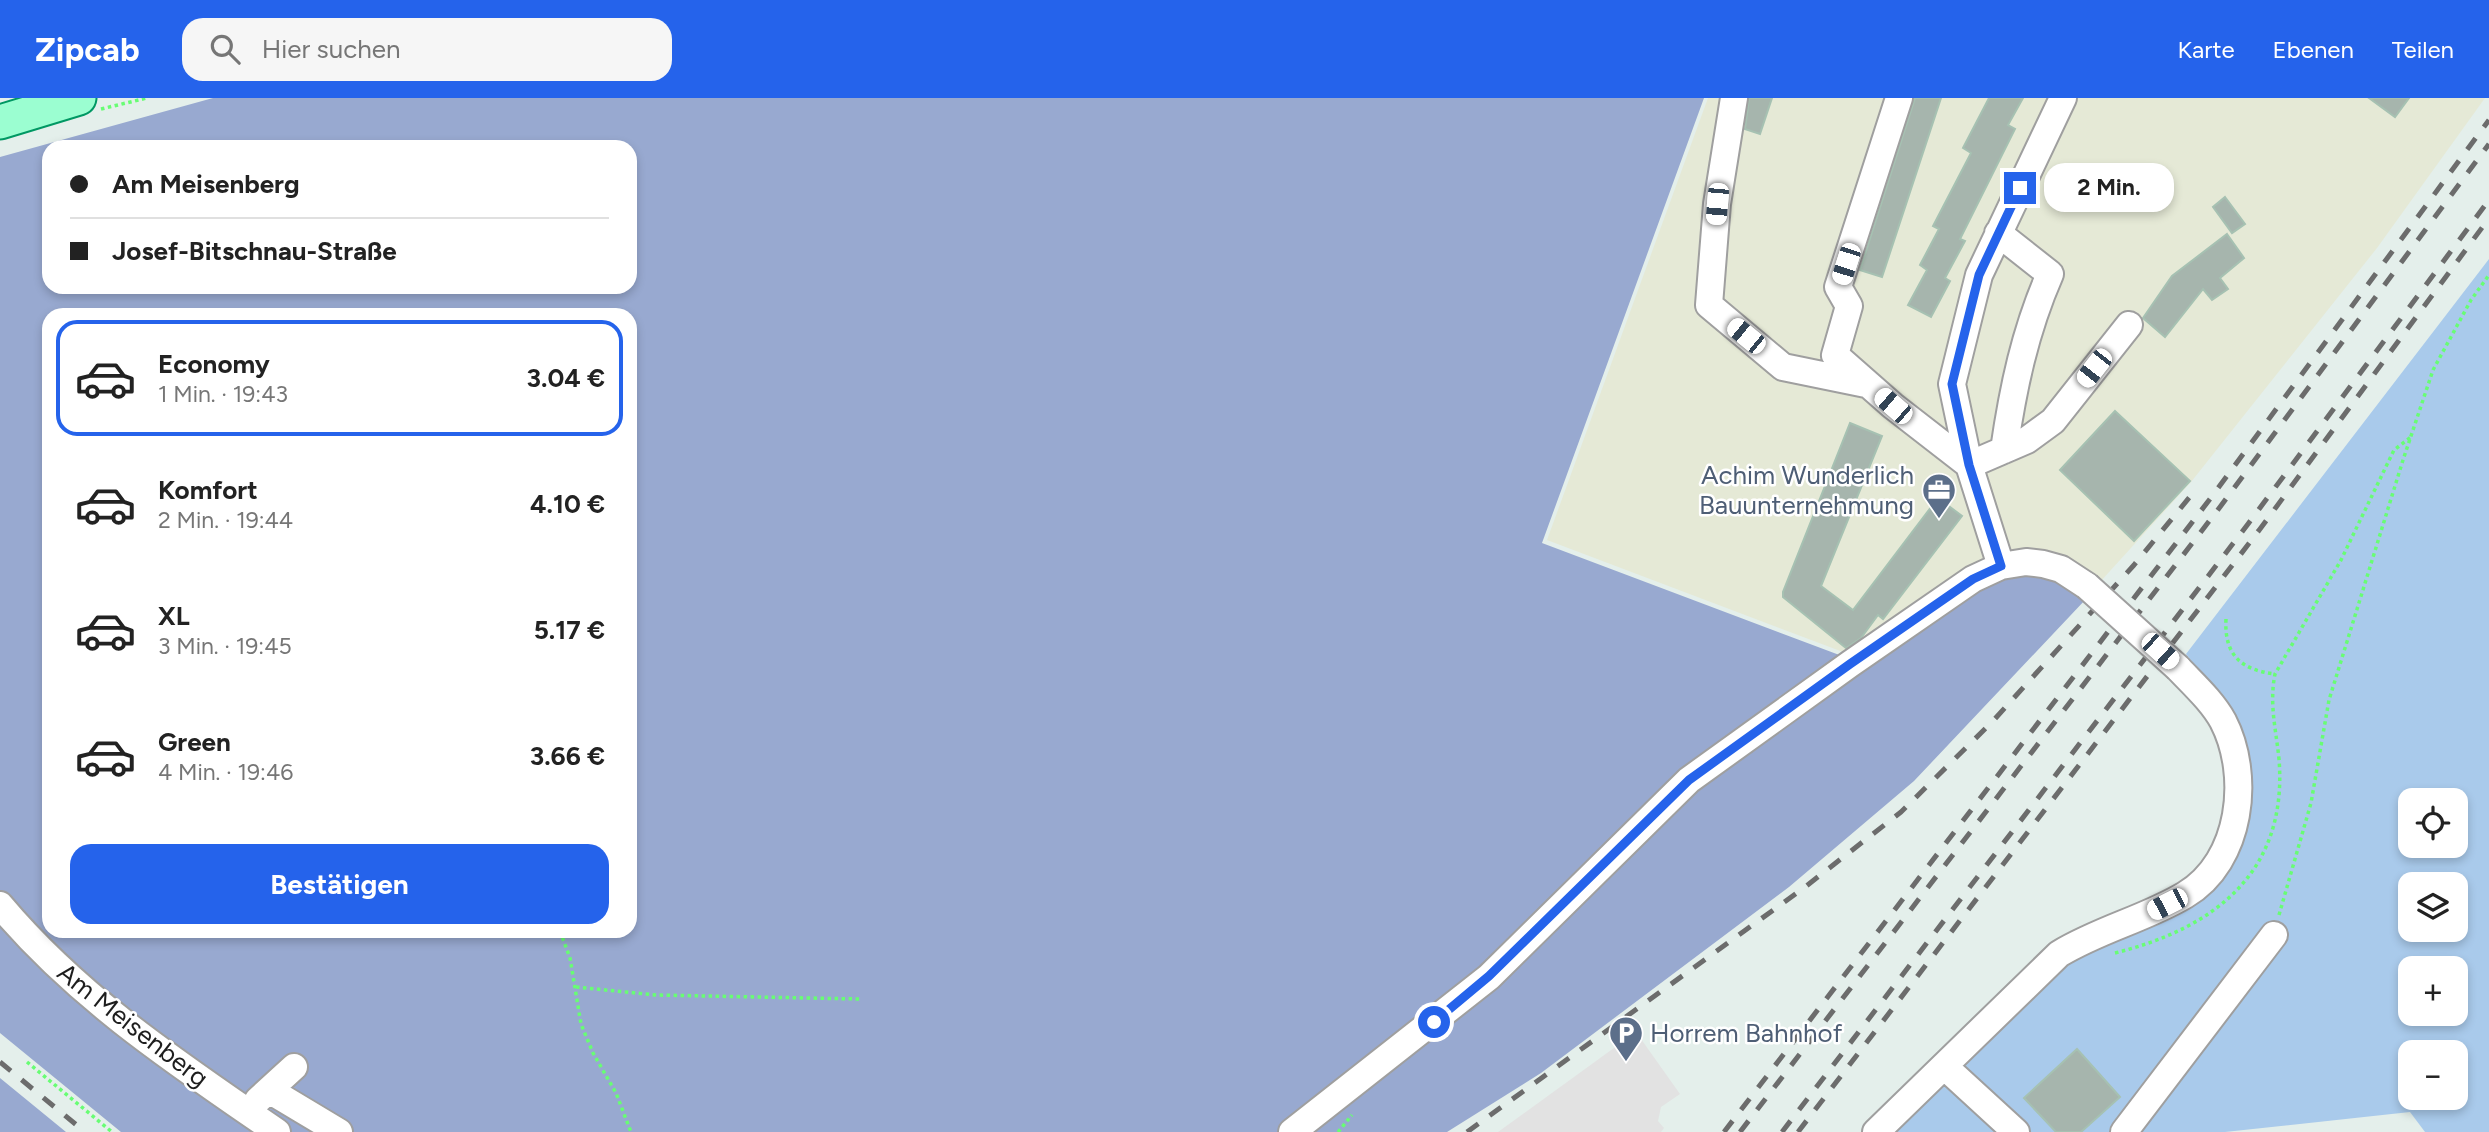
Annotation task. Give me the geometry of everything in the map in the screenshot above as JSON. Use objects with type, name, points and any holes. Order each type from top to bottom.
[{"type":"main road","points":[[0,122],[79,98]]},
{"type":"street","points":[[1734,98],[1717,204],[1709,305],[1783,367],[1868,384]]},
{"type":"street","points":[[1899,98],[1838,287],[1849,306],[1835,355],[1969,465]]},
{"type":"street","points":[[2001,566],[1969,465],[1952,384],[1979,275],[2063,98]]},
{"type":"street","points":[[1998,233],[2050,274],[2035,309],[2013,383],[2004,450]]},
{"type":"street","points":[[1969,465],[2027,440],[2053,421],[2129,325]]},
{"type":"street","points":[[1292,1132],[1489,976],[1689,780],[1973,579],[2001,566],[2026,562],[2061,569],[2087,586],[2178,668],[2222,721],[2237,762],[2239,800],[2232,831],[2216,864],[2188,894],[2147,914],[2092,934],[2059,954],[1875,1132]]},
{"type":"street","name":"Am Meisenberg","points":[[0,905],[27,938],[89,997],[277,1132]]},
{"type":"street","points":[[2124,1132],[2274,935]]},
{"type":"street","points":[[1944,1066],[2016,1132]]},
{"type":"street","points":[[246,1111],[294,1068]]},
{"type":"street","points":[[269,1090],[339,1132]]},
{"type":"path","points":[[2274,935],[2311,803],[2329,701],[2411,437],[2433,370],[2470,300],[2489,275]]},
{"type":"path","points":[[2109,955],[2157,942],[2192,926],[2224,905],[2249,880],[2273,824],[2277,801],[2278,759],[2271,692],[2274,674],[2341,560],[2394,450],[2411,437]]},
{"type":"path","points":[[2226,619],[2225,632],[2235,657],[2252,671],[2274,674]]},
{"type":"path","points":[[562,938],[576,987],[581,1024],[593,1054],[617,1093],[631,1132]]},
{"type":"path","points":[[576,987],[656,995],[859,999]]},
{"type":"path","points":[[27,1062],[112,1132]]},
{"type":"shaded area","points":[[213,98],[1704,98],[1542,543],[1850,659],[1956,596],[2018,572],[2046,575],[2086,599],[1914,781],[1789,887],[1541,1073],[1447,1132],[121,1132],[0,1033],[0,157],[42,145],[42,294],[637,294],[637,140],[61,140]]},
{"type":"shaded area","points":[[1708,98],[2485,98],[2377,248],[2191,482],[2100,582],[1851,655],[1547,540]]},
{"type":"shaded area","points":[[2489,259],[2489,1132],[2425,1132],[2410,1112],[2225,1132],[1885,1132],[2062,962],[2103,942],[2163,922],[2202,900],[2230,866],[2246,826],[2252,784],[2244,745],[2226,708],[2186,654]]},
{"type":"shaded area","name":"Horrem Bahnhof","points":[[1636,1032],[1680,1094],[1661,1107],[1658,1121],[1664,1128],[1661,1132],[1498,1132]]},
{"type":"shaded area","points":[[0,1078],[66,1132],[0,1132]]},
{"type":"building","points":[[1749,98],[1772,98],[1760,134],[1745,129]]},
{"type":"building","points":[[1915,98],[1941,98],[1882,277],[1860,270]]},
{"type":"building","points":[[1989,98],[2023,98],[2008,125],[2015,129],[1960,239],[1965,241],[1945,278],[1950,281],[1931,317],[1908,305],[1927,270],[1920,265],[1939,229],[1933,226],[1971,153],[1963,148]]},
{"type":"building","points":[[2369,98],[2409,98],[2395,117]]},
{"type":"building","points":[[2225,197],[2245,224],[2232,233],[2213,207]]},
{"type":"building","points":[[2227,234],[2244,258],[2220,278],[2228,289],[2212,300],[2203,289],[2165,337],[2143,318],[2172,276]]},
{"type":"building","points":[[2115,411],[2190,481],[2134,541],[2060,470]]},
{"type":"building","points":[[1850,423],[1882,436],[1821,586],[1853,610],[1938,498],[1962,516],[1883,619],[1878,615],[1861,638],[1846,648],[1783,597],[1783,592]]},
{"type":"building","points":[[2077,1049],[2120,1097],[2081,1132],[2056,1132],[2024,1098]]},
{"type":"railway","points":[[1724,1132],[2210,499],[2489,120]]},
{"type":"railway","points":[[1740,1132],[2220,507],[2489,144]]},
{"type":"railway","points":[[1782,1132],[2248,524],[2489,200]]},
{"type":"railway","points":[[1798,1132],[2260,529],[2484,225]]},
{"type":"railway","points":[[1467,1132],[1805,887],[1901,812],[1993,721],[2134,565],[2193,493]]},
{"type":"railway","points":[[0,1062],[85,1132]]},
{"type":"place","name":"Achim Wunderlich Bauunternehmung","points":[[1939,520]]},
{"type":"place","name":"Horrem Bahnhof","points":[[1626,1063]]},
{"type":"route","points":[[1434,1022],[1489,976],[1689,780],[1973,579],[2001,566],[1969,465],[1952,384],[1979,275],[2020,188]]}]
